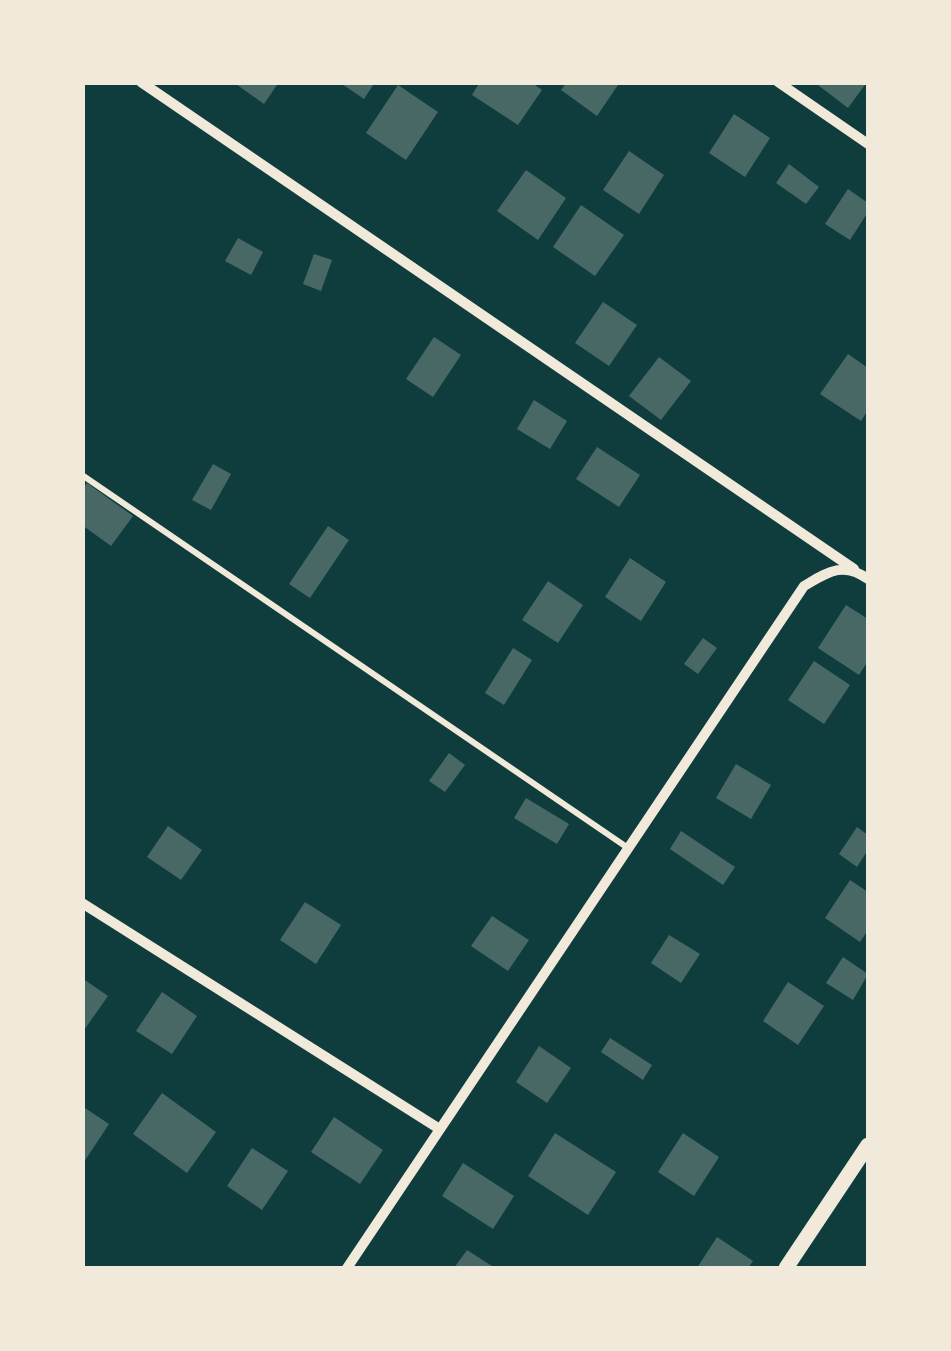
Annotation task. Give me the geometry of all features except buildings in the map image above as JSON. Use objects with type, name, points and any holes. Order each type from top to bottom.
[{"type":"street","points":[[141,82],[868,579]]},
{"type":"street","points":[[778,82],[868,144]]},
{"type":"street","points":[[347,1268],[804,586],[829,571],[855,570]]},
{"type":"street","points":[[82,902],[438,1128]]},
{"type":"street","points":[[786,1268],[868,1146]]},
{"type":"lane","points":[[82,475],[628,848]]}]
